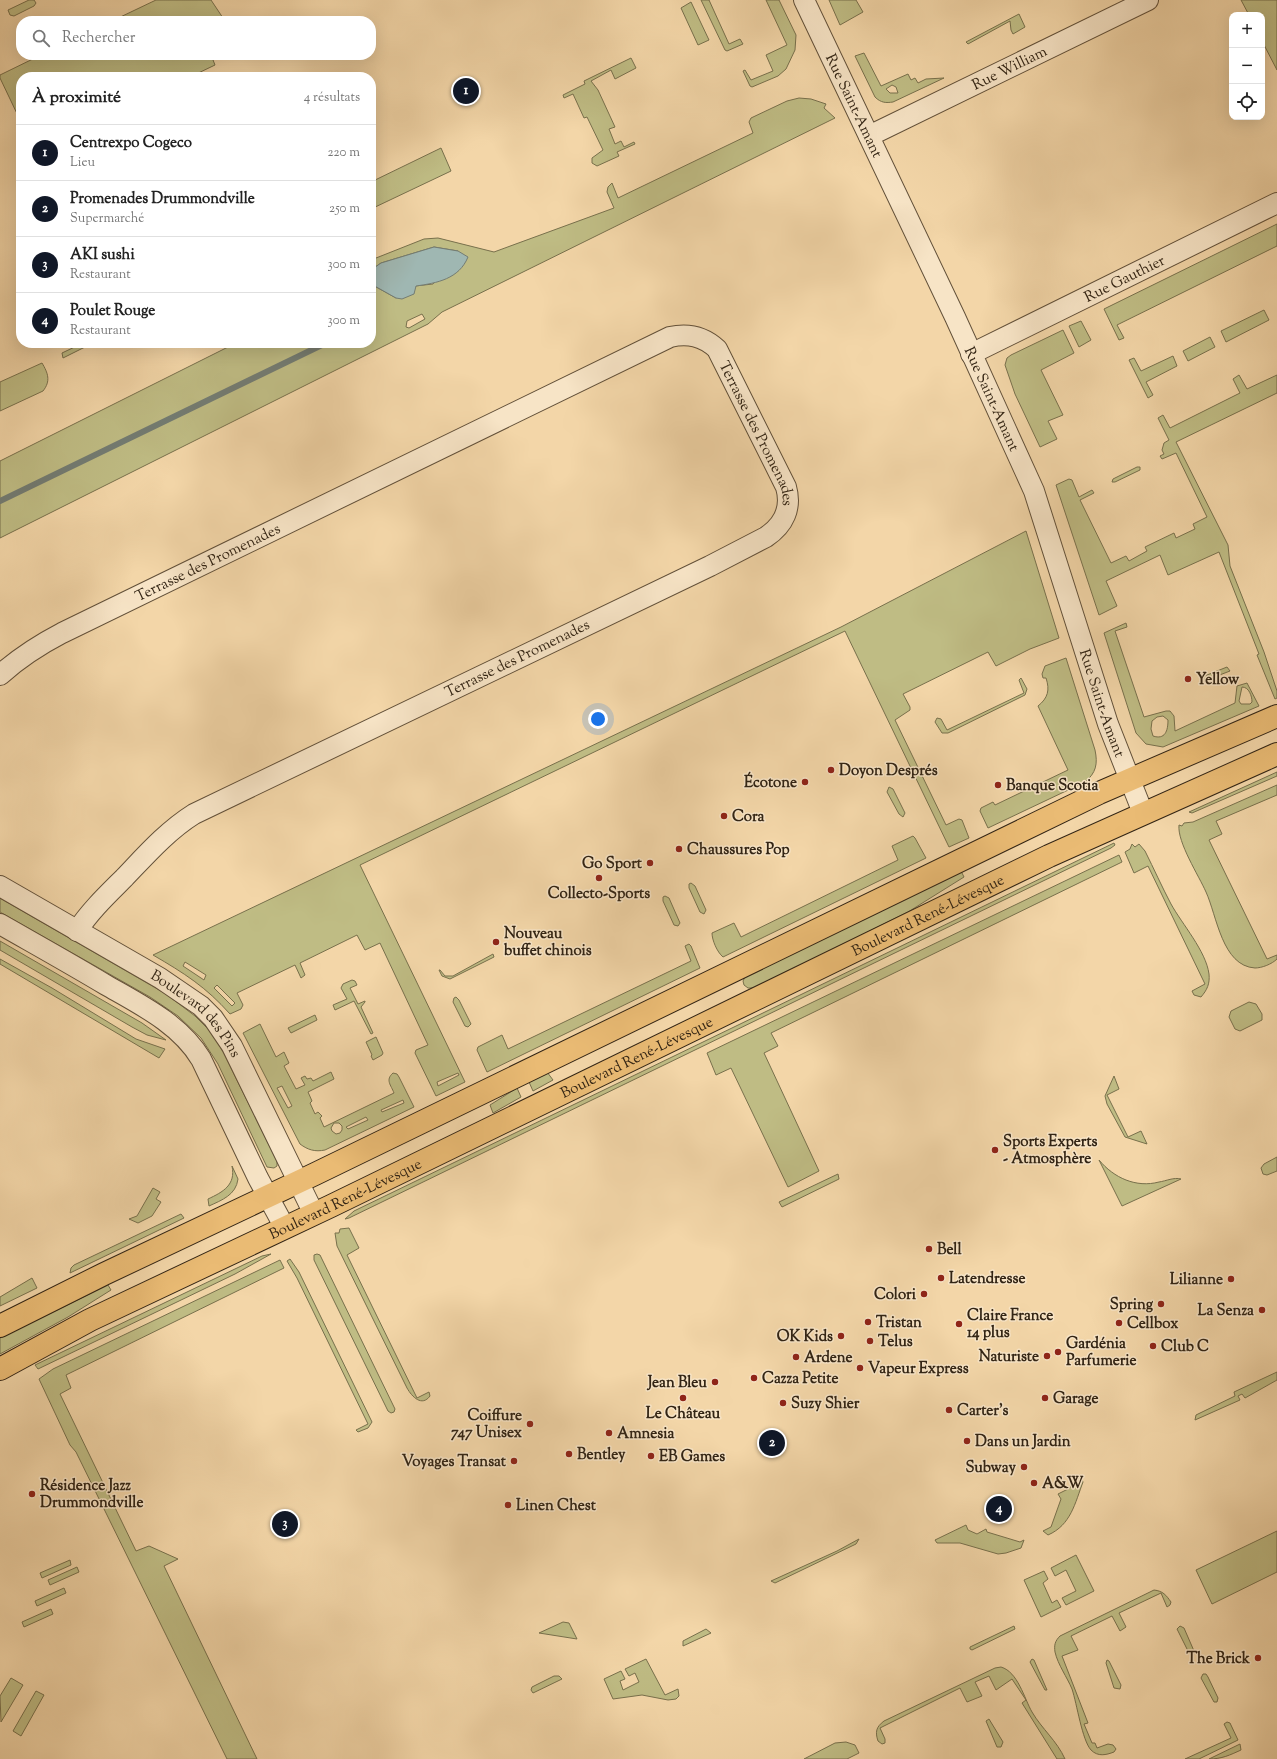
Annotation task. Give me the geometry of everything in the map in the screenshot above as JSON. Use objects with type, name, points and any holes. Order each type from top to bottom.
[{"type":"main road","points":[[0,1326],[104,1274],[706,983],[1130,780],[1277,716]]},
{"type":"main road","name":"Boulevard René-Lévesque","points":[[0,1369],[90,1320],[314,1214],[1049,856],[1277,754]]},
{"type":"street","name":"Rue Saint-Amant","points":[[804,0],[1034,491],[1108,724],[1143,813]]},
{"type":"street","name":"Rue William","points":[[869,136],[1148,0]]},
{"type":"street","name":"Rue Gauthier","points":[[971,354],[1277,203]]},
{"type":"street","name":"Terrasse des Promenades","points":[[0,675],[15,662],[41,644],[62,633],[663,341],[680,335],[696,336],[717,349],[786,487],[789,496],[786,516],[774,531],[766,537],[710,566],[194,814],[168,832],[155,845],[92,910],[77,931]]},
{"type":"street","name":"Boulevard des Pins","points":[[0,886],[160,978],[201,1006],[213,1018],[232,1046],[314,1214]]},
{"type":"street","name":"Boulevard des Pins","points":[[0,924],[137,1003],[178,1030],[201,1059],[285,1228]]},
{"type":"shaded area","points":[[29,0],[34,0],[36,3],[34,6],[14,16],[10,15],[8,10]]},
{"type":"shaded area","points":[[156,0],[211,0],[222,16],[122,16]]},
{"type":"shaded area","points":[[701,0],[709,0],[729,44],[740,39],[743,44],[727,51],[725,50]]},
{"type":"shaded area","points":[[766,0],[779,0],[796,35],[795,50],[786,69],[778,76],[752,87],[750,86],[743,71],[745,70],[751,80],[773,71],[766,55],[787,45]]},
{"type":"shaded area","points":[[829,0],[856,0],[863,12],[840,25]]},
{"type":"shaded area","points":[[1241,0],[1277,0],[1277,70],[1265,47],[1265,12],[1247,12]]},
{"type":"shaded area","points":[[691,2],[709,40],[698,45],[681,8]]},
{"type":"shaded area","points":[[1019,14],[1025,27],[1013,34],[1010,21],[968,44],[966,42]]},
{"type":"shaded area","points":[[864,53],[881,86],[908,74],[911,80],[915,78],[918,83],[926,79],[944,78],[893,102],[884,102],[875,97],[855,56]],"holes":[[[892,85],[896,87],[898,93],[890,93],[886,89]]]},
{"type":"shaded area","points":[[631,58],[636,68],[615,79],[611,70],[591,81],[598,90],[615,127],[609,129],[615,144],[621,141],[624,147],[634,142],[635,144],[617,152],[619,156],[597,166],[592,163],[592,158],[603,150],[587,117],[584,118],[573,94],[564,98],[563,95],[585,84],[584,81]]},
{"type":"shaded area","points":[[31,60],[213,60],[215,65],[200,72],[16,72],[16,112],[0,78],[0,75]]},
{"type":"shaded area","points":[[799,98],[811,99],[826,104],[824,108],[835,118],[442,312],[428,324],[0,538],[0,461],[226,348],[376,348],[376,287],[396,298],[415,286],[433,284],[458,251],[434,247],[381,263],[376,266],[376,258],[424,239],[438,238],[494,252],[614,208],[607,192],[608,187],[612,183],[618,198],[753,133],[749,122],[751,118],[787,101]],"holes":[[[422,314],[425,319],[409,328],[406,327],[407,321]]]},
{"type":"shaded area","points":[[441,148],[451,171],[376,207],[376,180]]},
{"type":"shaded area","points":[[1277,224],[1277,246],[1117,325],[1124,338],[1119,340],[1104,309]]},
{"type":"shaded area","points":[[1264,310],[1269,320],[1226,342],[1221,331]]},
{"type":"shaded area","points":[[1081,321],[1091,340],[1079,347],[1069,326]]},
{"type":"shaded area","points":[[1063,330],[1074,353],[1041,370],[1063,415],[1048,421],[1057,439],[1040,447],[1015,394],[1005,365],[1007,358],[1011,355]]},
{"type":"shaded area","points":[[1210,337],[1215,347],[1188,361],[1183,351]]},
{"type":"shaded area","points":[[72,348],[83,348],[63,358],[62,353]]},
{"type":"shaded area","points":[[1173,356],[1177,366],[1146,382],[1153,395],[1148,398],[1129,360],[1134,358],[1141,371]]},
{"type":"shaded area","points":[[42,363],[48,377],[46,387],[43,391],[0,411],[0,382]]},
{"type":"shaded area","points":[[1239,375],[1247,389],[1277,375],[1277,393],[1176,442],[1228,545],[1230,566],[1264,652],[1277,691],[1277,698],[1275,699],[1219,552],[1168,575],[1160,555],[1106,581],[1117,606],[1099,615],[1056,485],[1069,479],[1072,480],[1079,497],[1092,490],[1094,493],[1080,500],[1111,563],[1126,556],[1129,561],[1147,551],[1145,547],[1174,533],[1176,538],[1195,529],[1193,524],[1207,517],[1176,453],[1162,459],[1160,456],[1164,454],[1162,450],[1164,443],[1169,440],[1158,418],[1163,415],[1170,428],[1240,393],[1233,379]]},
{"type":"shaded area","points":[[1137,467],[1140,467],[1140,470],[1112,482],[1113,479]]},
{"type":"shaded area","points":[[1026,531],[1059,638],[1030,649],[996,666],[988,652],[903,694],[910,707],[910,710],[895,720],[946,825],[959,819],[962,820],[969,838],[949,847],[845,631],[360,865],[465,1082],[436,1096],[415,1053],[416,1050],[428,1045],[380,943],[365,950],[357,935],[300,963],[305,975],[301,978],[295,965],[237,993],[243,1005],[241,1009],[230,1014],[221,1004],[194,981],[153,955],[841,627]],"holes":[[[185,962],[206,975],[204,980],[183,966]],[[217,985],[235,1003],[232,1006],[214,988]],[[458,1073],[459,1075],[438,1086],[437,1082]]]},
{"type":"shaded area","points":[[1126,623],[1127,627],[1115,631],[1144,717],[1170,711],[1174,716],[1175,731],[1235,703],[1237,686],[1247,683],[1259,706],[1163,747],[1146,744],[1136,733],[1104,633]],"holes":[[[1242,687],[1247,688],[1250,692],[1252,702],[1250,704],[1241,704],[1239,701]],[[1163,716],[1168,720],[1165,734],[1160,737],[1153,736],[1151,729],[1152,721],[1157,717]]]},
{"type":"shaded area","points":[[1066,658],[1095,750],[1096,764],[1094,772],[1085,782],[988,828],[980,811],[981,808],[993,802],[995,805],[1068,770],[1038,706],[1046,697],[1048,690],[1046,678],[1043,678],[1042,674],[1045,666]]},
{"type":"shaded area","points":[[1227,667],[1230,671],[1204,681],[1202,677]]},
{"type":"shaded area","points":[[1021,678],[1027,689],[1025,695],[948,733],[942,733],[935,722],[937,718],[941,719],[947,730],[1024,693],[1019,680]]},
{"type":"shaded area","points":[[1277,772],[1277,776],[1192,813],[1189,812]]},
{"type":"shaded area","points":[[1277,785],[1277,795],[1216,821],[1222,834],[1209,840],[1267,959],[1277,955],[1277,959],[1272,963],[1255,968],[1244,965],[1235,959],[1222,938],[1206,892],[1181,840],[1179,825],[1182,826],[1184,823],[1193,822]]},
{"type":"shaded area","points":[[889,787],[893,789],[905,813],[903,817],[899,814],[887,792]]},
{"type":"shaded area","points":[[913,836],[926,858],[723,957],[717,949],[712,933],[734,923],[741,937],[898,860],[892,846]]},
{"type":"shaded area","points":[[1114,843],[1115,845],[1111,848],[345,1219],[354,1211]]},
{"type":"shaded area","points":[[1132,844],[1135,847],[1139,844],[1145,851],[1171,904],[1199,947],[1207,965],[1209,974],[1208,984],[1201,997],[1194,995],[1192,991],[1205,984],[1148,866],[1134,873],[1125,852],[1130,849]]},
{"type":"shaded area","points":[[1119,855],[1122,862],[771,1033],[778,1046],[764,1053],[819,1171],[788,1187],[731,1068],[716,1075],[707,1053]]},
{"type":"shaded area","points":[[961,871],[964,877],[908,912],[754,988],[748,988],[744,985],[743,981],[746,975]]},
{"type":"shaded area","points":[[691,883],[695,886],[706,910],[704,914],[700,912],[689,888],[689,884]]},
{"type":"shaded area","points":[[665,896],[669,898],[680,923],[678,926],[674,925],[663,901],[663,897]]},
{"type":"shaded area","points":[[0,898],[166,994],[195,1016],[211,1032],[221,1048],[277,1161],[277,1166],[274,1168],[267,1167],[218,1064],[201,1038],[178,1016],[150,997],[0,912]]},
{"type":"shaded area","points":[[0,941],[142,1023],[166,1040],[147,1035],[132,1027],[0,950]]},
{"type":"shaded area","points":[[689,944],[700,968],[487,1072],[477,1050],[478,1047],[502,1035],[508,1049],[691,961],[685,946]]},
{"type":"shaded area","points":[[493,954],[494,957],[450,979],[442,976],[439,970],[445,976],[453,976]]},
{"type":"shaded area","points":[[0,959],[52,988],[136,1039],[165,1049],[159,1058],[0,964]]},
{"type":"shaded area","points":[[352,980],[355,981],[357,985],[350,988],[358,1004],[365,1001],[361,1007],[373,1033],[371,1034],[354,1001],[335,1010],[333,1005],[347,999],[341,988],[343,984]]},
{"type":"shaded area","points":[[456,997],[471,1024],[468,1027],[465,1026],[453,1002],[454,998]]},
{"type":"shaded area","points":[[1249,1002],[1256,1004],[1262,1014],[1262,1020],[1240,1031],[1235,1029],[1229,1017],[1231,1011]]},
{"type":"shaded area","points":[[315,1015],[317,1020],[291,1033],[288,1028]]},
{"type":"shaded area","points":[[260,1024],[276,1057],[284,1052],[289,1063],[284,1066],[296,1089],[305,1085],[301,1078],[305,1076],[307,1079],[311,1078],[313,1081],[331,1072],[334,1079],[308,1092],[312,1101],[310,1103],[315,1114],[318,1112],[322,1116],[320,1118],[324,1127],[394,1093],[389,1080],[393,1073],[397,1074],[399,1077],[414,1107],[325,1150],[315,1151],[306,1148],[300,1144],[243,1033]],"holes":[[[282,1086],[292,1106],[288,1108],[277,1088]],[[403,1100],[404,1103],[382,1112],[381,1110]],[[366,1117],[368,1120],[348,1129],[346,1127]],[[334,1123],[339,1123],[342,1126],[340,1133],[336,1134],[331,1128]]]},
{"type":"shaded area","points":[[376,1037],[383,1053],[373,1060],[366,1042]]},
{"type":"shaded area","points":[[547,1072],[553,1080],[533,1091],[529,1082]]},
{"type":"shaded area","points":[[1114,1076],[1119,1089],[1107,1095],[1128,1137],[1141,1131],[1147,1144],[1125,1137],[1107,1104],[1105,1096]]},
{"type":"shaded area","points":[[517,1088],[521,1097],[493,1113],[490,1105]]},
{"type":"shaded area","points":[[1277,1157],[1277,1171],[1267,1175],[1263,1174],[1261,1168],[1264,1164]]},
{"type":"shaded area","points":[[1099,1160],[1111,1172],[1126,1180],[1142,1184],[1181,1179],[1122,1206]]},
{"type":"shaded area","points":[[232,1166],[238,1179],[237,1185],[228,1196],[209,1206],[208,1199],[219,1194],[230,1183],[233,1173]]},
{"type":"shaded area","points":[[838,1174],[839,1179],[782,1207],[779,1202]]},
{"type":"shaded area","points":[[153,1188],[160,1192],[156,1199],[161,1202],[152,1216],[138,1223],[129,1219],[137,1216]]},
{"type":"shaded area","points":[[181,1214],[184,1218],[70,1273],[71,1268],[74,1265]]},
{"type":"shaded area","points":[[349,1228],[359,1248],[347,1255],[417,1398],[429,1392],[430,1396],[424,1401],[417,1400],[407,1388],[337,1246],[335,1233],[339,1233],[340,1229]]},
{"type":"shaded area","points":[[271,1254],[235,1274],[38,1369],[35,1365],[262,1256]]},
{"type":"shaded area","points":[[314,1255],[320,1255],[395,1409],[394,1412],[391,1413],[388,1411],[314,1260]]},
{"type":"shaded area","points":[[290,1259],[299,1272],[372,1422],[368,1428],[358,1432],[356,1430],[368,1424],[297,1278],[287,1261]]},
{"type":"shaded area","points":[[280,1260],[284,1268],[66,1375],[71,1388],[60,1394],[136,1551],[149,1546],[178,1559],[164,1566],[257,1759],[227,1759],[76,1452],[70,1445],[39,1379],[53,1369]]},
{"type":"shaded area","points":[[32,1278],[37,1288],[0,1306],[0,1297]]},
{"type":"shaded area","points":[[108,1285],[111,1290],[68,1317],[0,1354],[0,1338]]},
{"type":"shaded area","points":[[1277,1372],[1277,1380],[1245,1398],[1242,1394],[1238,1396],[1240,1400],[1195,1420],[1196,1415],[1235,1396],[1234,1392]]},
{"type":"shaded area","points":[[1080,1475],[1083,1482],[1071,1513],[1056,1531],[1048,1535],[1043,1531],[1051,1527],[1061,1499],[1058,1494],[1070,1488],[1072,1483],[1071,1479]]},
{"type":"shaded area","points":[[966,1525],[968,1530],[977,1534],[986,1529],[987,1532],[1020,1542],[1024,1540],[1021,1548],[998,1554],[960,1543],[937,1543],[935,1540]]},
{"type":"shaded area","points":[[1277,1531],[1277,1572],[1212,1604],[1196,1570]]},
{"type":"shaded area","points":[[859,1539],[856,1544],[775,1583],[771,1581],[837,1551]]},
{"type":"shaded area","points":[[1076,1555],[1094,1591],[1066,1605],[1062,1598],[1076,1591],[1066,1570],[1055,1576],[1051,1568]]},
{"type":"shaded area","points":[[70,1560],[71,1565],[42,1578],[40,1573]]},
{"type":"shaded area","points":[[77,1567],[79,1572],[50,1585],[48,1580]]},
{"type":"shaded area","points":[[1044,1571],[1048,1579],[1043,1583],[1052,1603],[1057,1600],[1061,1607],[1041,1617],[1024,1580]]},
{"type":"shaded area","points":[[64,1588],[66,1593],[37,1606],[35,1601]]},
{"type":"shaded area","points":[[1154,1590],[1160,1591],[1166,1595],[1171,1602],[1170,1605],[1167,1607],[1161,1593],[1119,1613],[1126,1627],[1120,1631],[1112,1616],[1071,1636],[1078,1650],[1062,1656],[1088,1723],[1084,1724],[1092,1743],[1095,1743],[1097,1748],[1108,1744],[1113,1745],[1116,1749],[1114,1752],[1108,1754],[1096,1754],[1091,1750],[1085,1738],[1072,1689],[1056,1657],[1055,1643],[1060,1636]]},
{"type":"shaded area","points":[[51,1609],[53,1614],[24,1627],[22,1622]]},
{"type":"shaded area","points":[[563,1622],[569,1623],[577,1639],[539,1633]]},
{"type":"shaded area","points":[[1014,1626],[1015,1629],[972,1650],[970,1649],[970,1647]]},
{"type":"shaded area","points":[[1180,1626],[1184,1628],[1194,1651],[1192,1655],[1189,1653],[1177,1629]]},
{"type":"shaded area","points":[[706,1629],[711,1633],[683,1646],[683,1641]]},
{"type":"shaded area","points":[[646,1659],[665,1695],[678,1689],[679,1696],[676,1699],[668,1700],[642,1695],[613,1699],[604,1679],[621,1671],[625,1679],[620,1681],[623,1690],[639,1682],[635,1673],[629,1676],[625,1669]]},
{"type":"shaded area","points":[[1032,1659],[1034,1660],[1047,1690],[1045,1690],[1030,1662]]},
{"type":"shaded area","points":[[1107,1660],[1109,1661],[1121,1685],[1120,1689],[1114,1688],[1106,1663]]},
{"type":"shaded area","points":[[1001,1667],[1012,1674],[1020,1686],[1032,1712],[1058,1746],[1065,1759],[1057,1759],[1022,1703],[1026,1700],[1012,1679],[996,1690],[989,1676],[975,1682],[982,1696],[967,1702],[960,1688],[880,1728],[885,1739],[885,1743],[882,1744],[878,1741],[877,1730],[879,1725],[884,1721],[995,1668]]},
{"type":"shaded area","points":[[1203,1674],[1206,1674],[1208,1677],[1218,1698],[1217,1702],[1214,1702],[1201,1678]]},
{"type":"shaded area","points":[[554,1676],[559,1676],[562,1679],[533,1693],[531,1690],[532,1687]]},
{"type":"shaded area","points":[[11,1678],[23,1685],[1,1722],[0,1696]]},
{"type":"shaded area","points":[[36,1691],[44,1695],[21,1736],[13,1731]]},
{"type":"shaded area","points":[[989,1719],[1003,1742],[1001,1747],[997,1747],[986,1721]]},
{"type":"shaded area","points":[[1227,1722],[1230,1723],[1238,1740],[1199,1759],[1185,1759],[1231,1738],[1224,1724]]},
{"type":"shaded area","points":[[846,1742],[855,1745],[859,1753],[847,1759],[804,1759],[835,1743]]},
{"type":"shaded area","points":[[1240,1744],[1241,1750],[1222,1757],[1209,1759]]},
{"type":"water","points":[[434,247],[458,251],[468,257],[459,270],[453,275],[446,279],[416,286],[414,294],[402,299],[396,298],[376,287],[376,266],[381,263]]},
{"type":"waterway","points":[[0,501],[316,348]]},
{"type":"place","name":"Centrexpo Cogeco","points":[[466,91]]},
{"type":"place","name":"Yellow","points":[[1188,679]]},
{"type":"place","name":"Doyon Després","points":[[831,770]]},
{"type":"place","name":"Écotone","points":[[805,782]]},
{"type":"place","name":"Banque Scotia","points":[[998,785]]},
{"type":"place","name":"Cora","points":[[724,816]]},
{"type":"place","name":"Chaussures Pop","points":[[679,849]]},
{"type":"place","name":"Go Sport","points":[[650,863]]},
{"type":"place","name":"Collecto-Sports","points":[[599,878]]},
{"type":"place","name":"Nouveau buffet chinois","points":[[496,942]]},
{"type":"place","name":"Sports Experts - Atmosphère","points":[[995,1150]]},
{"type":"place","name":"Bell","points":[[929,1249]]},
{"type":"place","name":"Latendresse","points":[[941,1278]]},
{"type":"place","name":"Lilianne","points":[[1231,1279]]},
{"type":"place","name":"Colori","points":[[924,1294]]},
{"type":"place","name":"Spring","points":[[1161,1304]]},
{"type":"place","name":"La Senza","points":[[1262,1310]]},
{"type":"place","name":"Tristan","points":[[868,1322]]},
{"type":"place","name":"Cellbox","points":[[1119,1323]]},
{"type":"place","name":"Claire France 14 plus","points":[[959,1324]]},
{"type":"place","name":"OK Kids","points":[[841,1336]]},
{"type":"place","name":"Telus","points":[[870,1341]]},
{"type":"place","name":"Club C","points":[[1153,1346]]},
{"type":"place","name":"Gardénia Parfumerie","points":[[1058,1352]]},
{"type":"place","name":"Naturiste","points":[[1047,1356]]},
{"type":"place","name":"Ardene","points":[[796,1357]]},
{"type":"place","name":"Vapeur Express","points":[[860,1368]]},
{"type":"place","name":"Cazza Petite","points":[[754,1378]]},
{"type":"place","name":"Jean Bleu","points":[[715,1382]]},
{"type":"place","name":"Le Château","points":[[683,1398]]},
{"type":"place","name":"Garage","points":[[1045,1398]]},
{"type":"place","name":"Suzy Shier","points":[[783,1403]]},
{"type":"place","name":"Carter's","points":[[949,1410]]},
{"type":"place","name":"Coiffure 747 Unisex","points":[[530,1424]]},
{"type":"place","name":"Amnesia","points":[[609,1433]]},
{"type":"place","name":"Dans un Jardin","points":[[967,1441]]},
{"type":"place","name":"Promenades Drummondville","points":[[772,1443]]},
{"type":"place","name":"Bentley","points":[[569,1454]]},
{"type":"place","name":"EB Games","points":[[651,1456]]},
{"type":"place","name":"Voyages Transat","points":[[514,1461]]},
{"type":"place","name":"Subway","points":[[1024,1467]]},
{"type":"place","name":"A&W","points":[[1034,1483]]},
{"type":"place","name":"Résidence Jazz Drummondville","points":[[32,1494]]},
{"type":"place","name":"Linen Chest","points":[[508,1505]]},
{"type":"place","name":"Poulet Rouge","points":[[999,1509]]},
{"type":"place","name":"AKI sushi","points":[[285,1524]]},
{"type":"place","name":"The Brick","points":[[1258,1658]]}]
